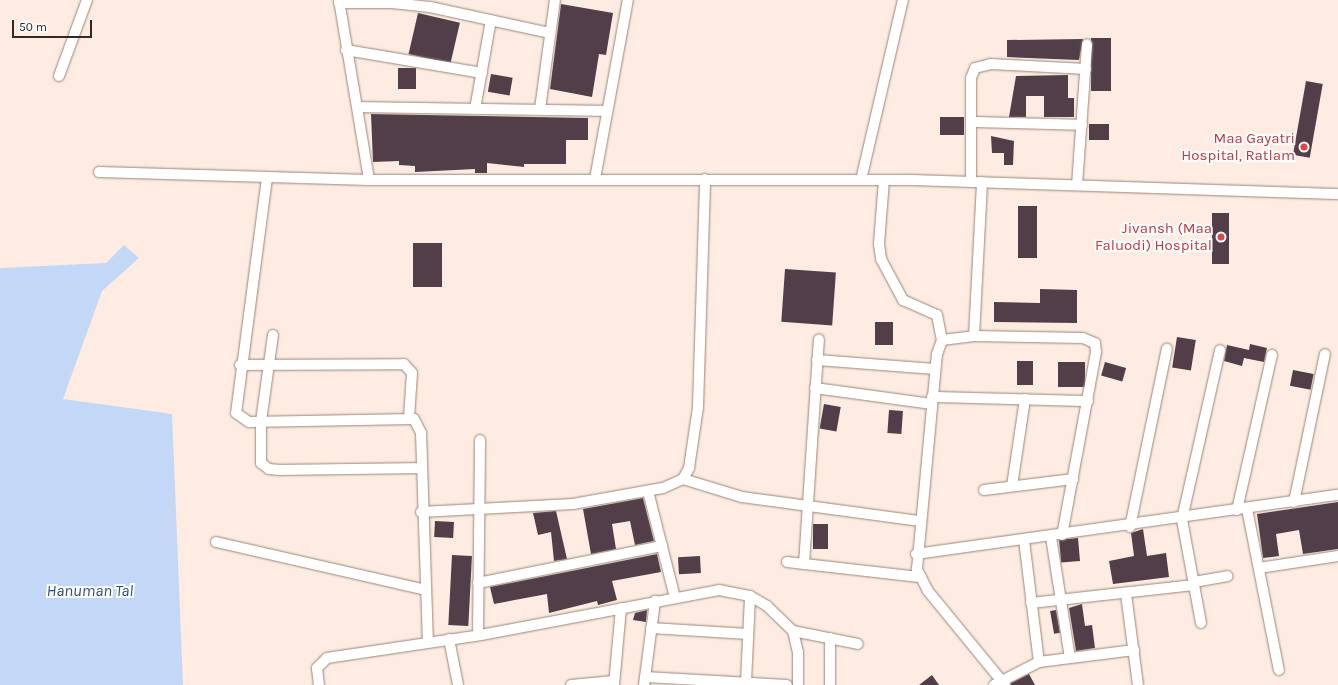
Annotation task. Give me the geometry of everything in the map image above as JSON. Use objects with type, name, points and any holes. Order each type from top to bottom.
[{"type":"street","points":[[59,76],[87,0]]},
{"type":"street","points":[[540,109],[549,32],[556,0]]},
{"type":"street","points":[[595,179],[628,0]]},
{"type":"street","points":[[860,180],[903,0]]},
{"type":"street","points":[[369,180],[359,107],[346,50],[339,2],[392,1],[549,32]]},
{"type":"street","points":[[475,109],[491,20]]},
{"type":"street","points":[[1076,185],[1082,125],[1087,44]]},
{"type":"street","points":[[346,50],[482,72]]},
{"type":"street","points":[[970,182],[971,78],[980,65],[1086,70]]},
{"type":"street","points":[[359,107],[607,111]]},
{"type":"street","points":[[971,122],[1082,125]]},
{"type":"street","points":[[99,172],[369,180],[884,180],[1338,194]]},
{"type":"street","points":[[267,178],[240,365],[236,413],[249,422],[409,418],[420,426],[421,512],[428,642]]},
{"type":"street","points":[[683,479],[689,468],[698,408],[706,179]]},
{"type":"street","points":[[884,180],[881,259],[903,300],[937,315],[942,340],[935,368],[916,554],[919,577],[1000,683],[1039,662],[1134,650]]},
{"type":"street","points":[[974,336],[982,182]]},
{"type":"street","points":[[273,335],[261,422],[259,456],[269,469],[421,468]]},
{"type":"street","points":[[942,340],[974,336],[1091,339],[1097,347],[1073,478],[1057,536],[1061,600],[1070,658]]},
{"type":"street","points":[[804,564],[806,504],[819,339]]},
{"type":"street","points":[[1130,526],[1167,349]]},
{"type":"street","points":[[1202,623],[1182,519],[1220,350]]},
{"type":"street","points":[[1294,502],[1325,354]]},
{"type":"street","points":[[1236,510],[1272,355]]},
{"type":"street","points":[[817,360],[935,368]]},
{"type":"street","points":[[240,365],[404,364],[412,373],[409,418]]},
{"type":"street","points":[[815,388],[932,400],[1025,399],[1088,401]]},
{"type":"street","points":[[1012,486],[1025,399]]},
{"type":"street","points":[[478,635],[478,511],[480,440]]},
{"type":"street","points":[[984,490],[1073,478]]},
{"type":"street","points":[[421,512],[478,511],[573,504],[648,491],[683,479],[742,497],[806,504],[920,521]]},
{"type":"street","points":[[648,491],[675,598]]},
{"type":"street","points":[[916,554],[1182,519],[1338,495]]},
{"type":"street","points":[[1247,509],[1279,670]]},
{"type":"street","points":[[1024,540],[1039,662]]},
{"type":"street","points":[[216,542],[426,590]]},
{"type":"street","points":[[478,583],[662,546]]},
{"type":"street","points":[[1259,568],[1338,556]]},
{"type":"street","points":[[787,562],[919,577]]},
{"type":"street","points":[[1031,603],[1126,594],[1194,584],[1227,576]]},
{"type":"street","points":[[319,685],[317,668],[327,658],[478,635],[719,590],[750,596],[767,606],[793,631],[798,652],[798,685]]},
{"type":"street","points":[[1126,594],[1138,685]]},
{"type":"street","points":[[740,683],[748,634],[750,596]]},
{"type":"street","points":[[655,602],[644,681],[787,685]]},
{"type":"street","points":[[571,685],[614,683],[621,608]]},
{"type":"street","points":[[651,628],[748,634]]},
{"type":"street","points":[[793,631],[858,644]]},
{"type":"street","points":[[830,638],[830,685]]},
{"type":"street","points":[[448,639],[458,685]]},
{"type":"water","name":"Hanuman Tal","points":[[124,245],[139,258],[102,291],[63,399],[172,414],[183,685],[0,685],[0,268],[106,263]]},
{"type":"building","points":[[561,4],[613,13],[606,55],[599,54],[592,97],[550,89]]},
{"type":"building","points":[[418,13],[460,23],[450,64],[409,54]]},
{"type":"building","points":[[1091,38],[1111,38],[1111,91],[1091,91]]},
{"type":"building","points":[[1083,39],[1079,60],[1007,57],[1007,40]]},
{"type":"building","points":[[398,68],[416,68],[416,89],[398,89]]},
{"type":"building","points":[[491,74],[513,78],[510,96],[488,92]]},
{"type":"building","points":[[1068,75],[1068,98],[1074,98],[1074,117],[1044,117],[1044,96],[1026,96],[1026,117],[1009,117],[1016,76]]},
{"type":"building","points":[[1306,81],[1323,84],[1310,158],[1293,155]]},
{"type":"building","points":[[371,114],[588,118],[588,140],[566,140],[566,164],[524,164],[524,167],[487,163],[487,173],[475,173],[475,169],[415,172],[415,166],[399,165],[399,161],[373,162]]},
{"type":"building","points":[[940,117],[964,117],[964,135],[940,135]]},
{"type":"building","points":[[1089,124],[1109,124],[1109,140],[1089,140]]},
{"type":"building","points":[[991,136],[1014,141],[1013,165],[1004,165],[1004,153],[992,153]]},
{"type":"building","points":[[1018,206],[1037,206],[1037,258],[1018,258]]},
{"type":"building","points":[[1212,213],[1229,213],[1229,264],[1212,264]]},
{"type":"building","points":[[413,243],[442,243],[442,287],[413,287]]},
{"type":"building","points":[[785,269],[836,273],[832,325],[781,322]]},
{"type":"building","points":[[1040,289],[1077,290],[1077,323],[994,322],[994,302],[1040,303]]},
{"type":"building","points":[[875,322],[893,322],[893,345],[875,345]]},
{"type":"building","points":[[1177,337],[1196,340],[1191,371],[1172,368]]},
{"type":"building","points":[[1250,344],[1267,348],[1264,362],[1244,358],[1242,366],[1224,361],[1227,345],[1249,350]]},
{"type":"building","points":[[1017,361],[1033,361],[1033,385],[1017,385]]},
{"type":"building","points":[[1058,362],[1085,362],[1085,387],[1058,387]]},
{"type":"building","points":[[1105,362],[1126,368],[1122,382],[1101,375]]},
{"type":"building","points":[[1293,370],[1314,374],[1311,390],[1290,386]]},
{"type":"building","points":[[824,404],[841,407],[836,432],[820,429]]},
{"type":"building","points":[[889,410],[903,411],[901,434],[887,433]]},
{"type":"building","points":[[643,498],[654,541],[635,545],[630,521],[612,524],[616,549],[591,554],[583,509]]},
{"type":"building","points":[[1338,502],[1338,549],[1303,554],[1299,530],[1276,534],[1279,556],[1263,558],[1257,514]]},
{"type":"building","points":[[556,511],[567,559],[554,561],[551,532],[538,535],[533,513]]},
{"type":"building","points":[[435,521],[454,522],[453,538],[434,537]]},
{"type":"building","points":[[813,524],[828,524],[828,549],[813,549]]},
{"type":"building","points":[[1143,529],[1147,556],[1166,553],[1169,577],[1113,584],[1109,561],[1134,556],[1131,533]]},
{"type":"building","points":[[1078,538],[1080,561],[1061,563],[1059,540]]},
{"type":"building","points":[[657,554],[661,572],[612,581],[617,600],[598,605],[597,601],[549,613],[547,594],[494,604],[490,587]]},
{"type":"building","points":[[452,555],[472,556],[468,626],[448,625]]},
{"type":"building","points":[[700,556],[701,573],[679,574],[678,557]]},
{"type":"building","points":[[1082,604],[1085,626],[1092,625],[1095,648],[1076,651],[1069,608]]},
{"type":"building","points":[[647,610],[646,622],[633,620],[635,613]]},
{"type":"building","points":[[1056,610],[1060,633],[1054,634],[1050,611]]},
{"type":"building","points":[[1029,674],[1035,685],[1011,685],[1011,683]]},
{"type":"building","points":[[932,675],[939,685],[919,685]]},
{"type":"place","name":"Maa Gayatri Hospital, Ratlam","points":[[1304,147]]},
{"type":"place","name":"Jivansh (Maa Faluodi) Hospital","points":[[1221,237]]}]
